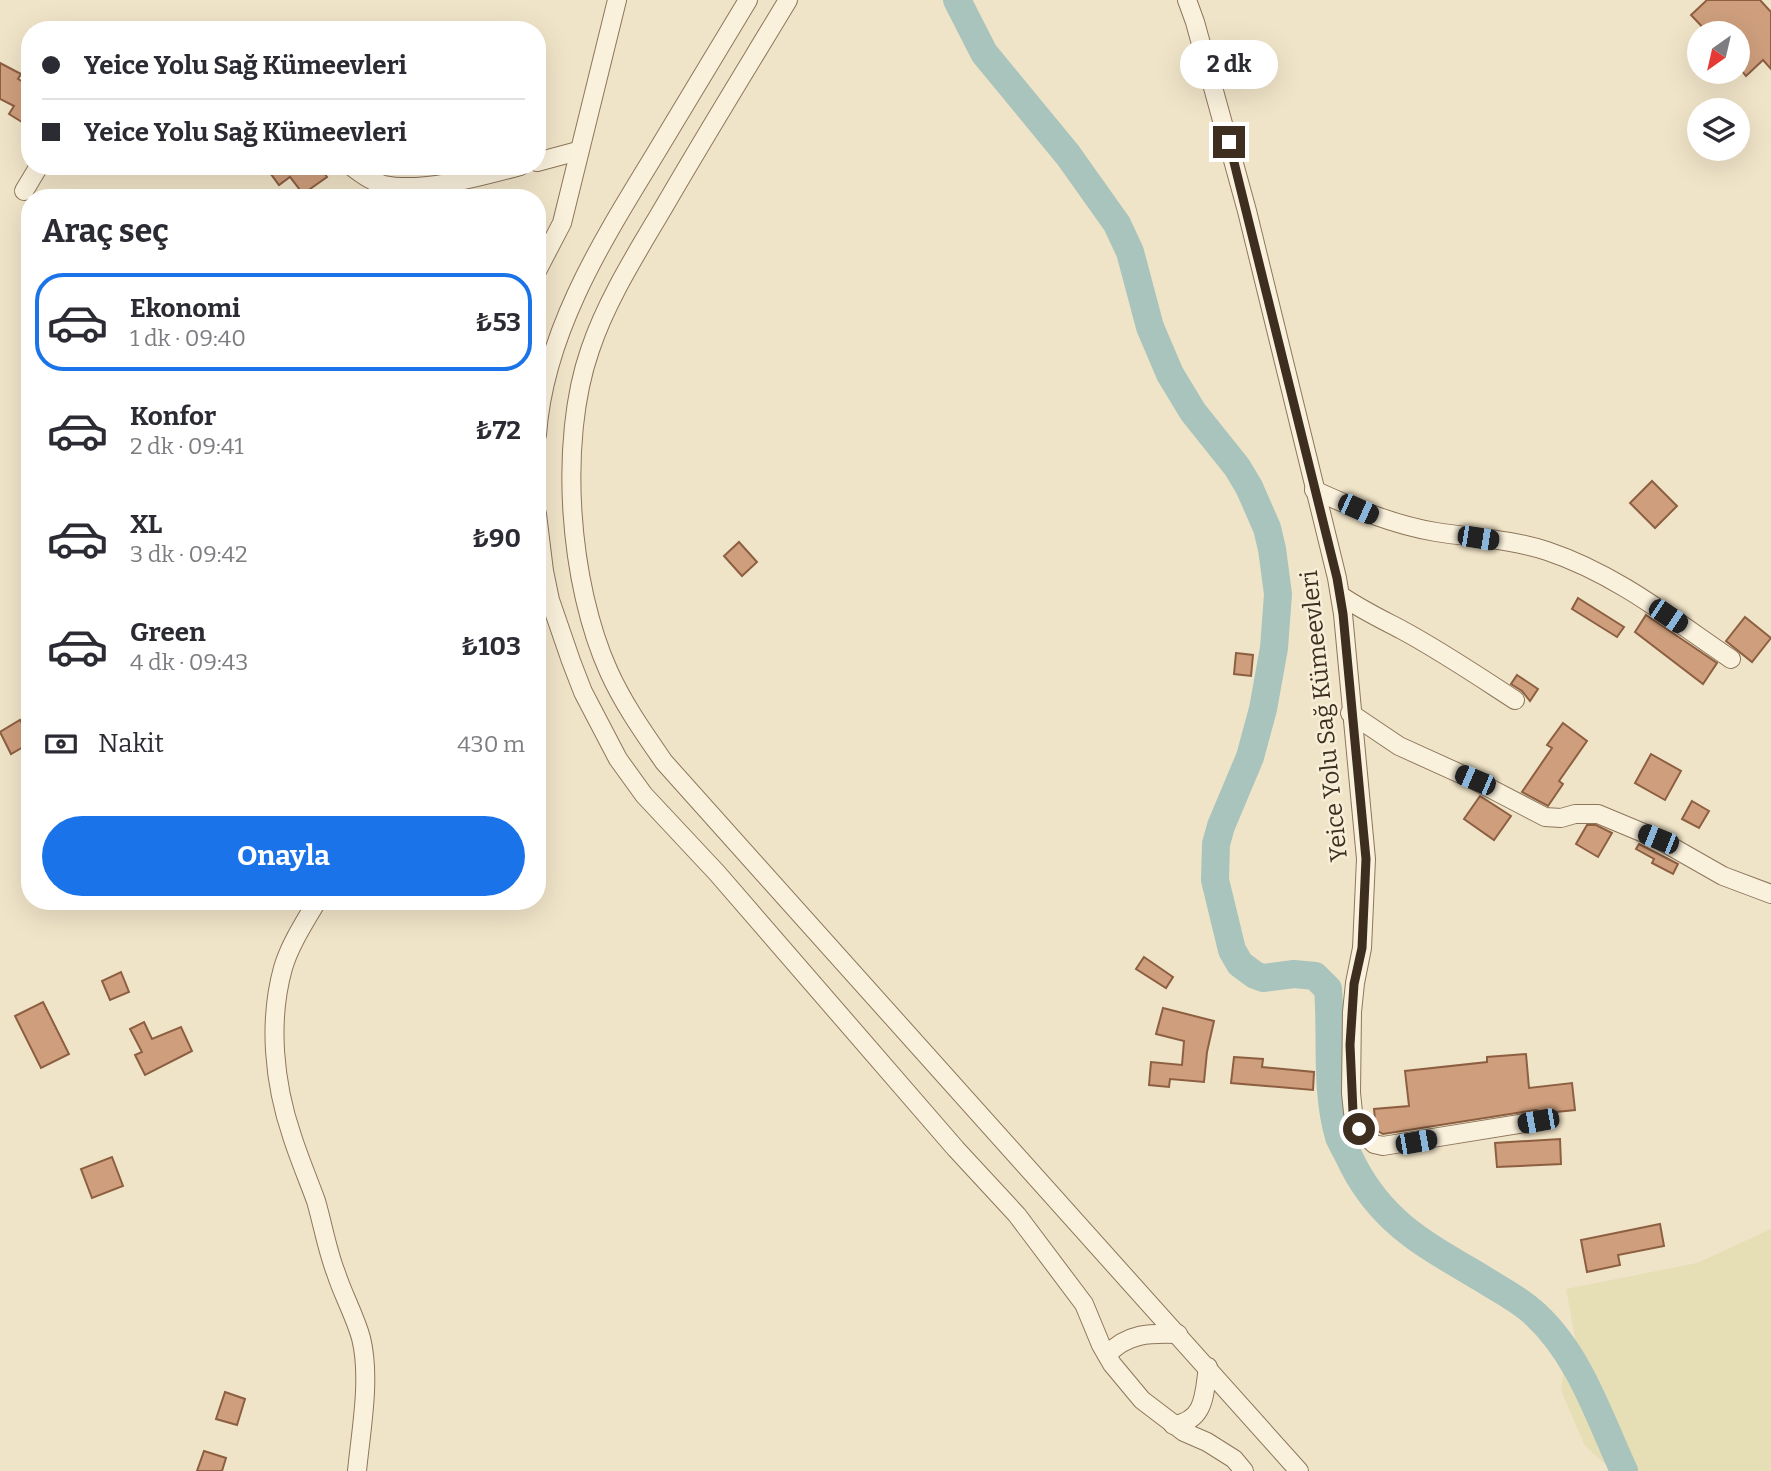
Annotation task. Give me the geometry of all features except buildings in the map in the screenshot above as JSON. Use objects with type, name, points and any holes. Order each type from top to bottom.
[{"type":"street","points":[[546,254],[562,223],[617,0]]},
{"type":"street","points":[[546,386],[555,351],[580,284],[748,0]]},
{"type":"street","points":[[788,0],[632,260],[590,349],[583,373],[574,430],[572,496],[579,575],[598,645],[625,703],[664,762],[1299,1471]]},
{"type":"street","name":"Yeice Yolu Sağ Kümeevleri","points":[[1186,0],[1203,48],[1247,211],[1340,595],[1366,859],[1362,948],[1354,984],[1350,1045],[1353,1112],[1359,1129],[1374,1144],[1391,1146],[1538,1121]]},
{"type":"street","points":[[546,160],[578,151]]},
{"type":"street","points":[[363,175],[376,189]]},
{"type":"street","points":[[394,189],[479,175]]},
{"type":"street","points":[[1314,490],[1372,516],[1412,527],[1520,544],[1571,560],[1626,587],[1731,659]]},
{"type":"street","points":[[546,578],[560,631],[583,692],[618,759],[644,794],[717,873],[956,1149],[1017,1214],[1084,1304],[1112,1364],[1142,1400],[1173,1425],[1234,1459],[1244,1471]]},
{"type":"street","points":[[1340,595],[1364,612],[1403,630],[1515,700]]},
{"type":"street","points":[[1350,712],[1399,746],[1475,780],[1545,817],[1598,814],[1658,839],[1723,876],[1771,894]]},
{"type":"street","points":[[312,910],[284,966],[275,1005],[274,1032],[279,1084],[290,1133],[316,1203],[335,1272],[361,1340],[364,1366],[363,1412],[357,1471]]},
{"type":"street","points":[[1107,1355],[1118,1343],[1139,1335],[1178,1334]]},
{"type":"street","points":[[1173,1425],[1185,1423],[1199,1411],[1204,1399],[1208,1367]]},
{"type":"shaded area","points":[[1771,1229],[1771,1471],[1613,1471],[1585,1446],[1561,1390],[1564,1369],[1576,1343],[1566,1289],[1697,1263]]},
{"type":"waterway","points":[[957,0],[984,53],[1068,155],[1117,224],[1130,252],[1150,327],[1170,374],[1193,412],[1237,467],[1267,528],[1278,594],[1274,648],[1263,709],[1250,757],[1216,844],[1215,880],[1232,950],[1240,964],[1255,975],[1263,978],[1294,974],[1315,976],[1328,989],[1330,1082],[1335,1119],[1339,1137],[1365,1186],[1393,1219],[1409,1232],[1517,1300],[1551,1331],[1577,1368],[1624,1471]]},
{"type":"route","points":[[1229,142],[1337,578],[1343,614],[1350,712],[1366,859],[1362,948],[1354,984],[1350,1045],[1353,1112],[1359,1129]]}]
